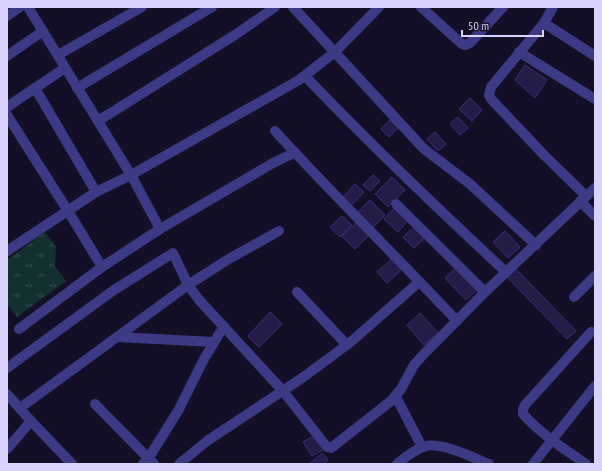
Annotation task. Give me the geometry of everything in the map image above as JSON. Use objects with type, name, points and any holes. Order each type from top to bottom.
[{"type":"street","points":[[7,16],[20,7]]},
{"type":"street","points":[[28,7],[131,175],[160,229]]},
{"type":"street","points":[[58,55],[142,7]]},
{"type":"street","points":[[77,88],[212,7]]},
{"type":"street","points":[[98,121],[211,50],[275,7]]},
{"type":"street","points":[[292,7],[424,149],[470,184],[536,245]]},
{"type":"street","points":[[7,250],[96,192],[131,175],[305,76],[335,52],[379,7]]},
{"type":"street","points":[[421,7],[462,44],[465,45],[470,43],[503,7]]},
{"type":"street","points":[[553,7],[544,23],[491,87],[489,95],[491,99],[583,198],[595,216]]},
{"type":"street","points":[[544,23],[595,56]]},
{"type":"street","points":[[7,56],[43,31]]},
{"type":"street","points":[[519,52],[595,99]]},
{"type":"street","points":[[7,107],[65,68]]},
{"type":"street","points":[[305,76],[418,190],[506,272]]},
{"type":"street","points":[[35,88],[96,192]]},
{"type":"street","points":[[7,115],[68,210],[102,267]]},
{"type":"street","points":[[275,132],[457,321]]},
{"type":"street","points":[[19,329],[102,267],[160,229],[273,163],[294,153]]},
{"type":"street","points":[[7,368],[114,290],[173,253],[188,285],[200,301],[283,391],[327,447],[331,448],[396,397],[421,357],[485,292],[595,188]]},
{"type":"street","points":[[396,204],[485,292]]},
{"type":"street","points":[[20,408],[188,285],[227,260],[279,231]]},
{"type":"street","points":[[574,296],[595,276]]},
{"type":"street","points":[[179,464],[207,441],[302,378],[347,345],[420,282]]},
{"type":"street","points":[[297,292],[347,345]]},
{"type":"street","points":[[95,404],[148,462],[178,411],[204,360],[224,326]]},
{"type":"street","points":[[586,464],[552,440],[528,420],[523,414],[523,409],[591,332]]},
{"type":"street","points":[[117,337],[214,342]]},
{"type":"street","points":[[533,464],[595,386]]},
{"type":"street","points":[[396,397],[422,447]]},
{"type":"street","points":[[9,399],[20,408],[72,464]]},
{"type":"street","points":[[7,449],[31,421]]},
{"type":"street","points":[[397,464],[418,448],[428,445],[439,445],[489,464]]},
{"type":"green space","points":[[45,232],[56,247],[55,266],[66,281],[17,317],[7,304],[7,260]]},
{"type":"building","points":[[525,65],[547,80],[535,98],[515,80]]},
{"type":"building","points":[[470,98],[482,110],[472,121],[459,109]]},
{"type":"building","points":[[458,117],[468,128],[460,135],[450,124]]},
{"type":"building","points":[[390,120],[398,128],[389,137],[381,129]]},
{"type":"building","points":[[435,132],[446,144],[438,151],[427,139]]},
{"type":"building","points":[[373,175],[380,181],[370,191],[363,185]]},
{"type":"building","points":[[392,177],[405,190],[388,207],[375,194]]},
{"type":"building","points":[[355,184],[364,192],[351,206],[342,198]]},
{"type":"building","points":[[370,200],[385,215],[372,228],[357,213]]},
{"type":"building","points":[[395,207],[409,219],[398,232],[384,219]]},
{"type":"building","points":[[342,216],[352,225],[340,237],[330,227]]},
{"type":"building","points":[[357,222],[369,235],[355,249],[342,236]]},
{"type":"building","points":[[416,225],[427,236],[414,248],[403,237]]},
{"type":"building","points":[[505,231],[520,247],[508,258],[493,242]]},
{"type":"building","points":[[393,258],[403,268],[387,283],[377,272]]},
{"type":"building","points":[[458,266],[478,289],[466,300],[445,278]]},
{"type":"building","points":[[514,267],[576,331],[567,339],[505,275]]},
{"type":"building","points":[[270,312],[282,324],[259,347],[248,336]]},
{"type":"building","points":[[420,313],[438,333],[424,345],[407,325]]},
{"type":"building","points":[[315,435],[324,449],[312,456],[303,442]]},
{"type":"building","points":[[322,453],[328,460],[324,464],[309,464]]}]
